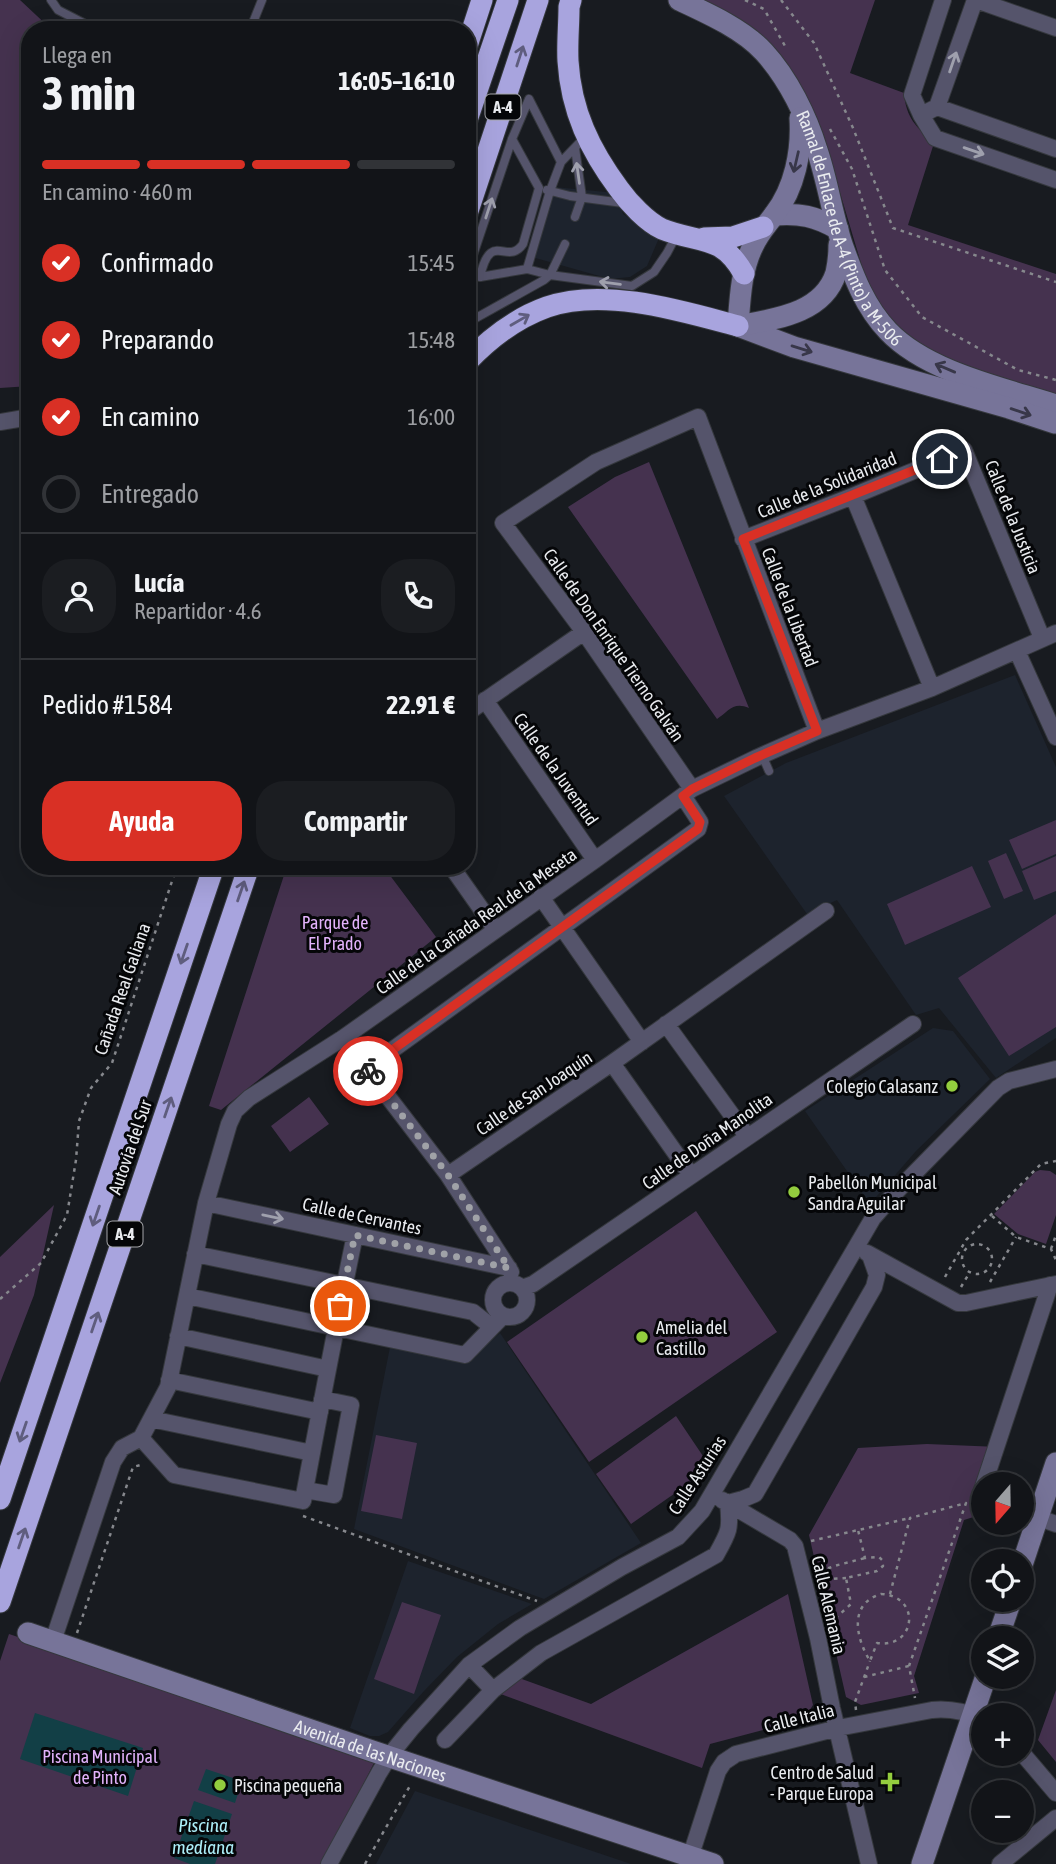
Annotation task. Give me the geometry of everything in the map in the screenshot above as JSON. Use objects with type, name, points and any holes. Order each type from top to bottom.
[{"type":"highway","points":[[475,21],[482,0]]},
{"type":"highway","name":"A-4","points":[[476,94],[508,0]]},
{"type":"highway","name":"A-4","points":[[476,187],[538,0]]},
{"type":"highway","points":[[571,0],[568,60],[580,142],[630,204],[660,228],[715,244],[730,254],[744,274]]},
{"type":"highway","points":[[686,236],[733,237],[769,221]]},
{"type":"highway","points":[[476,354],[500,332],[527,316],[549,307],[584,300],[632,301],[738,326]]},
{"type":"highway","name":"Autovía del Sur","points":[[0,1499],[211,875]]},
{"type":"highway","name":"Autovía del Sur","points":[[0,1602],[246,875]]},
{"type":"main road","name":"Ramal de Enlace de A-4 (Pinto) a M-506","points":[[679,0],[737,30],[763,51],[784,78],[817,149],[852,274],[867,304],[888,331],[914,353],[944,369],[1056,405]]},
{"type":"main road","points":[[738,326],[744,274],[751,249],[789,190],[798,163],[801,134],[799,106]]},
{"type":"main road","points":[[738,326],[792,314],[813,303],[822,296],[835,274],[839,233],[822,220],[804,215],[769,221]]},
{"type":"main road","points":[[738,326],[794,347],[1056,423]]},
{"type":"main road","points":[[1028,1549],[1056,1463]]},
{"type":"main road","name":"Avenida de las Naciones","points":[[28,1633],[390,1755],[689,1860],[713,1864]]},
{"type":"main road","points":[[922,1864],[971,1735]]},
{"type":"street","points":[[943,0],[912,95],[920,115],[935,138],[1056,180]]},
{"type":"street","points":[[937,107],[975,0],[1056,28]]},
{"type":"street","points":[[920,115],[937,107],[1056,149]]},
{"type":"street","name":"Calle de la Libertad","points":[[503,523],[596,462],[698,417],[817,731]]},
{"type":"street","points":[[0,422],[21,418]]},
{"type":"street","name":"Calle de la Solidaridad","points":[[743,539],[964,450]]},
{"type":"street","name":"Calle de la Justicia","points":[[964,450],[1049,636]]},
{"type":"street","points":[[853,496],[932,688]]},
{"type":"street","name":"Calle de Don Enrique Tierno Galván","points":[[503,523],[584,632],[688,793],[700,822],[698,829],[561,927]]},
{"type":"street","points":[[476,706],[584,632]]},
{"type":"street","name":"Calle de la Cañada Real de la Meseta","points":[[141,1438],[169,1380],[206,1203],[229,1124],[235,1111],[249,1098],[343,1038],[688,793],[762,755],[817,731],[932,688],[1049,636]]},
{"type":"street","points":[[1017,651],[1056,737]]},
{"type":"street","name":"Calle de la Juventud","points":[[485,700],[596,860]]},
{"type":"street","points":[[458,875],[496,930]]},
{"type":"street","points":[[541,897],[642,1042]]},
{"type":"street","name":"Calle de San Joaquín","points":[[448,1175],[827,911]]},
{"type":"street","points":[[366,1069],[561,927]]},
{"type":"street","points":[[666,1024],[747,1136]]},
{"type":"street","name":"Calle de Doña Manolita","points":[[518,1286],[533,1283],[913,1024]]},
{"type":"street","points":[[187,1296],[465,1355],[498,1321],[515,1316],[524,1309],[527,1298],[448,1175],[343,1038]]},
{"type":"street","points":[[612,1063],[691,1175]]},
{"type":"street","name":"Calle Asturias","points":[[329,1864],[390,1755],[469,1665],[520,1628],[622,1567],[678,1538],[702,1511],[863,1251],[873,1218],[998,1088],[1009,1081],[1056,1069]]},
{"type":"street","name":"Calle de Cervantes","points":[[206,1203],[509,1268]]},
{"type":"street","points":[[62,1644],[113,1462],[122,1448],[141,1438],[174,1475],[303,1501],[355,1235]]},
{"type":"street","points":[[863,1251],[958,1303],[1053,1285]]},
{"type":"street","points":[[445,1740],[493,1690],[541,1653],[716,1555],[729,1532],[727,1503],[755,1494],[874,1287],[877,1275],[863,1251]]},
{"type":"street","points":[[195,1254],[472,1312],[498,1321]]},
{"type":"street","points":[[498,1321],[493,1297],[495,1292],[503,1284],[518,1286]]},
{"type":"street","points":[[988,1472],[1053,1285]]},
{"type":"street","points":[[178,1336],[328,1368]]},
{"type":"street","points":[[169,1380],[321,1405],[351,1405],[334,1496],[305,1490]]},
{"type":"street","points":[[151,1419],[312,1453]]},
{"type":"street","name":"Calle Alemania","points":[[711,1494],[790,1540],[795,1546],[869,1864]]},
{"type":"street","points":[[469,1665],[493,1690]]},
{"type":"street","name":"Calle Italia","points":[[689,1860],[718,1771],[729,1758],[745,1751],[838,1728],[919,1712],[944,1709],[971,1715]]},
{"type":"street","points":[[1033,1766],[1056,1793]]},
{"type":"street","points":[[1000,1864],[1056,1818]]},
{"type":"lane","points":[[51,0],[58,10],[79,21]]},
{"type":"lane","points":[[254,21],[262,0]]},
{"type":"lane","points":[[476,247],[512,139],[530,99],[561,162]]},
{"type":"lane","points":[[480,277],[485,256],[503,251],[513,253],[523,244],[538,188],[512,139]]},
{"type":"lane","points":[[527,269],[561,162],[580,142]]},
{"type":"lane","points":[[575,217],[582,197],[580,142]]},
{"type":"lane","points":[[538,188],[630,204]]},
{"type":"lane","points":[[476,276],[527,269],[550,275],[632,286],[653,272],[667,253],[686,236]]},
{"type":"lane","points":[[476,318],[544,280],[550,275],[565,244]]},
{"type":"lane","points":[[762,755],[769,771]]},
{"type":"path","points":[[745,0],[764,9],[789,55]]},
{"type":"path","points":[[781,0],[814,43],[853,128],[893,228],[1056,282]]},
{"type":"path","points":[[827,124],[852,169],[885,270],[922,317],[1018,370],[1056,380]]},
{"type":"path","name":"Cañada Real Galiana","points":[[0,1299],[41,1263],[67,1215],[79,1121],[91,1088],[111,1063],[174,875]]},
{"type":"path","points":[[937,1292],[966,1240],[1041,1164],[1056,1161]]},
{"type":"path","points":[[991,1214],[1016,1237],[1051,1249]]},
{"type":"path","points":[[1056,1235],[1051,1249],[1056,1260]]},
{"type":"path","points":[[979,1300],[1016,1237]]},
{"type":"path","points":[[976,1244],[986,1246],[993,1259],[990,1267],[981,1274],[971,1273],[962,1261],[962,1250],[976,1244]]},
{"type":"path","points":[[990,1267],[997,1270]]},
{"type":"path","points":[[62,1644],[133,1467],[160,1460]]},
{"type":"path","points":[[284,1497],[305,1518],[554,1608]]},
{"type":"path","points":[[795,1546],[966,1503],[909,1666],[919,1712]]},
{"type":"path","points":[[890,1594],[910,1518]]},
{"type":"path","points":[[858,1530],[865,1558]]},
{"type":"path","points":[[879,1557],[883,1562],[882,1568],[877,1571],[846,1578],[832,1578],[829,1570],[834,1566],[865,1558],[879,1557]]},
{"type":"path","points":[[818,1638],[851,1604],[846,1578]]},
{"type":"path","points":[[860,1724],[855,1702],[877,1643],[885,1644],[901,1638],[909,1624],[903,1602],[890,1594],[873,1596],[861,1608],[857,1625],[863,1649],[870,1661]]},
{"type":"path","points":[[864,1677],[909,1666]]},
{"type":"path","points":[[365,1864],[422,1766]]},
{"type":"shaded area","points":[[554,187],[616,193],[623,214],[659,238],[647,266],[630,277],[610,279],[532,257]]},
{"type":"shaded area","points":[[1015,675],[1056,767],[1056,1038],[996,1078],[939,1008],[916,1015],[837,900],[807,914],[724,796],[786,763]]},
{"type":"shaded area","points":[[933,1028],[953,1031],[990,1079],[916,1151],[870,1204],[805,1111]]},
{"type":"shaded area","points":[[500,1333],[641,1543],[544,1599],[354,1529],[391,1342],[474,1355]]},
{"type":"shaded area","points":[[408,1561],[532,1604],[498,1624],[457,1657],[388,1732],[370,1736],[350,1728]]},
{"type":"shaded area","points":[[415,1791],[631,1864],[376,1864]]},
{"type":"green space","points":[[0,0],[20,0],[42,21],[21,21],[21,387],[0,388]]},
{"type":"green space","points":[[689,0],[875,0],[850,73],[904,93],[913,121],[934,143],[908,225],[1056,274],[1056,404],[938,356],[905,334],[881,307],[866,280],[838,186],[795,81]]},
{"type":"green space","points":[[649,462],[749,708],[735,707],[717,719],[568,507],[615,477]]},
{"type":"green space","points":[[1056,820],[1056,854],[1022,869],[1009,840]]},
{"type":"green space","points":[[1006,853],[1023,891],[1004,899],[988,861]]},
{"type":"green space","points":[[1056,856],[1056,891],[1034,900],[1022,871]]},
{"type":"green space","points":[[972,866],[991,907],[905,945],[887,904]]},
{"type":"green space","name":"Parque de El Prado","points":[[284,875],[390,875],[436,937],[221,1110],[209,1106]]},
{"type":"green space","points":[[1056,914],[1056,1027],[1009,1056],[958,978]]},
{"type":"green space","points":[[309,1097],[329,1124],[290,1152],[271,1126]]},
{"type":"green space","points":[[1040,1170],[1056,1175],[1056,1215],[1046,1244],[1018,1234],[994,1214]]},
{"type":"green space","points":[[54,1205],[34,1295],[0,1383],[0,1257]]},
{"type":"green space","name":"Amelia del Castillo","points":[[696,1211],[777,1332],[589,1462],[507,1342]]},
{"type":"green space","points":[[676,1416],[711,1468],[631,1524],[596,1474]]},
{"type":"green space","points":[[376,1435],[417,1443],[402,1519],[361,1511]]},
{"type":"green space","points":[[927,1444],[999,1447],[989,1472],[971,1472],[971,1518],[964,1520],[914,1676],[919,1693],[861,1705],[846,1697],[809,1535],[858,1448]]},
{"type":"green space","points":[[788,1594],[813,1705],[804,1719],[710,1744],[702,1768],[498,1693],[508,1674],[591,1704]]},
{"type":"green space","points":[[402,1602],[441,1615],[414,1694],[374,1679]]},
{"type":"green space","name":"Piscina Municipal de Pinto","points":[[9,1634],[377,1757],[323,1864],[0,1864],[0,1661]]},
{"type":"green space","points":[[1056,1690],[1056,1762],[1038,1740]]},
{"type":"water","points":[[35,1713],[143,1748],[128,1796],[20,1759]]},
{"type":"water","name":"Piscina pequeña","points":[[206,1769],[242,1781],[235,1803],[198,1790]]},
{"type":"water","name":"Piscina mediana","points":[[194,1801],[232,1814],[215,1864],[190,1864],[174,1858]]},
{"type":"way so far","points":[[340,1306],[355,1235],[509,1268],[448,1175],[368,1071]]},
{"type":"place","name":"Colegio Calasanz","points":[[952,1086]]},
{"type":"place","name":"Pabellón Municipal Sandra Aguilar","points":[[794,1192]]},
{"type":"place","name":"Amelia del Castillo","points":[[642,1337]]},
{"type":"place","name":"Centro de Salud - Parque Europa","points":[[890,1782]]},
{"type":"place","name":"Piscina pequeña","points":[[220,1785]]},
{"type":"route","points":[[368,1071],[366,1069],[698,829],[700,822],[683,796],[692,789],[817,731],[743,539],[942,459]]}]
